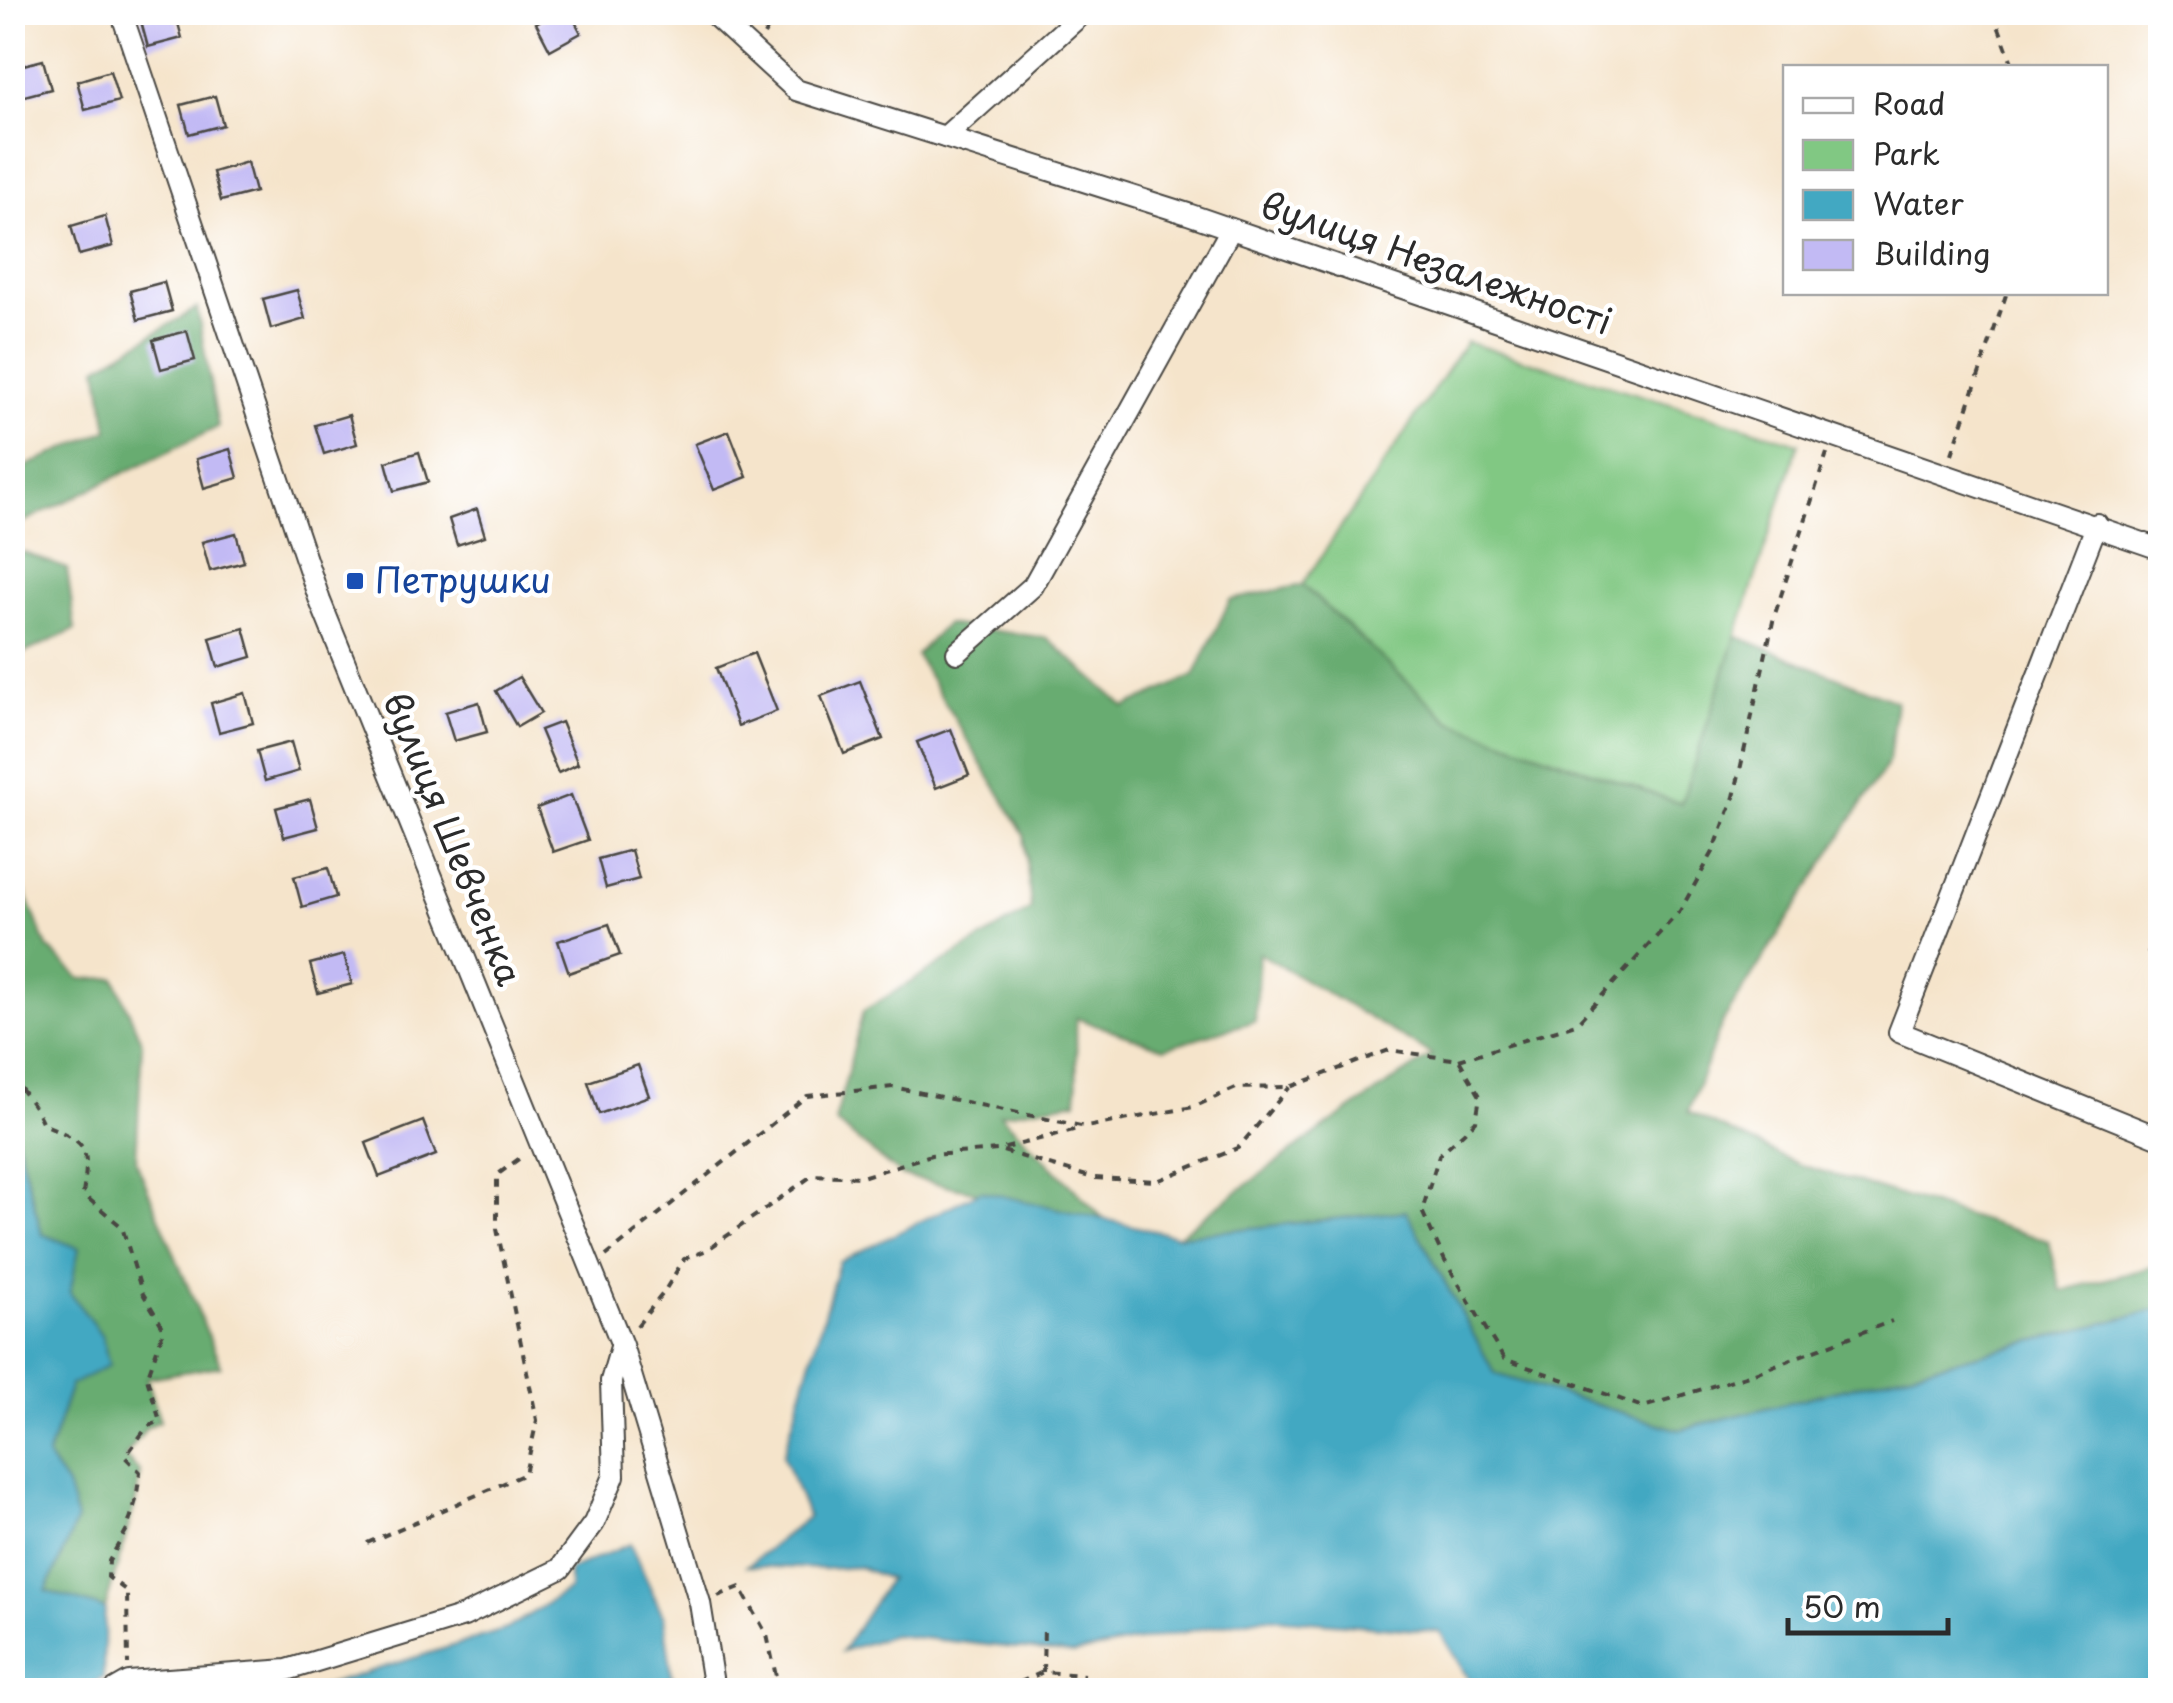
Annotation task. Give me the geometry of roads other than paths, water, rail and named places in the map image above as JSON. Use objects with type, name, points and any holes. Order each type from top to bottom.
[{"type":"street","name":"вулиця Шевченка","points":[[121,12],[320,601],[622,1345],[700,1603],[714,1690]]},
{"type":"street","name":"вулиця Незалежності","points":[[711,12],[796,90],[1231,229],[2097,524],[2160,549]]},
{"type":"street","points":[[945,137],[1084,12]]},
{"type":"street","points":[[957,653],[1033,586],[1231,229]]},
{"type":"street","points":[[2097,524],[1898,1032],[2160,1138]]},
{"type":"street","points":[[122,1686],[288,1670],[464,1616],[560,1569],[594,1524],[614,1476],[611,1381],[622,1345]]},
{"type":"water","points":[[12,1123],[42,1234],[79,1248],[70,1293],[102,1336],[109,1365],[71,1385],[47,1457],[67,1486],[77,1520],[46,1591],[105,1609],[103,1678],[81,1690],[13,1690]]},
{"type":"water","points":[[981,1191],[1177,1236],[1406,1211],[1495,1374],[1679,1430],[2160,1309],[2160,1690],[1475,1690],[1440,1632],[1262,1617],[1072,1654],[893,1635],[842,1651],[889,1579],[859,1567],[747,1566],[808,1517],[783,1456],[839,1262]]},
{"type":"water","points":[[630,1544],[664,1617],[674,1690],[310,1690],[507,1629],[569,1589],[569,1570]]},
{"type":"place","name":"Петрушки","points":[[355,581]]}]
